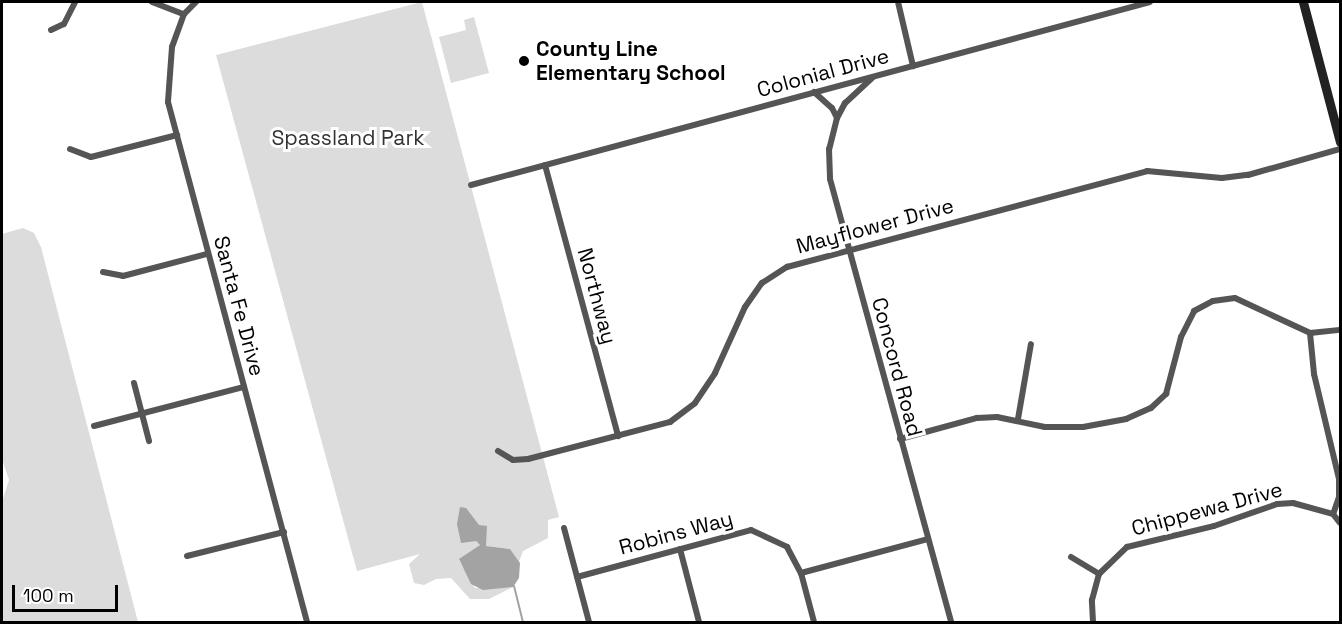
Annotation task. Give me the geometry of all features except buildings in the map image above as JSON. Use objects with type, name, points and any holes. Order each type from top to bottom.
[{"type":"main road","points":[[1303,2],[1341,142]]},
{"type":"street","points":[[51,30],[66,20],[75,2]]},
{"type":"street","points":[[152,2],[184,14]]},
{"type":"street","name":"Santa Fe Drive","points":[[196,2],[184,14],[172,47],[167,74],[168,102],[307,622]]},
{"type":"street","points":[[898,2],[913,66]]},
{"type":"street","name":"Colonial Drive","points":[[471,185],[1150,2]]},
{"type":"street","name":"Concord Road","points":[[873,77],[845,104],[837,118],[829,149],[830,179],[951,622]]},
{"type":"street","points":[[814,92],[832,108],[837,118]]},
{"type":"street","points":[[70,149],[90,157],[177,135]]},
{"type":"street","name":"Mayflower Drive","points":[[498,451],[513,460],[528,459],[670,422],[695,403],[715,373],[745,307],[762,283],[788,267],[1147,171],[1222,178],[1248,175],[1341,149]]},
{"type":"street","name":"Northway","points":[[545,165],[618,436]]},
{"type":"street","points":[[103,272],[123,276],[207,254]]},
{"type":"street","points":[[900,439],[977,418],[1018,419],[1045,428],[1083,427],[1126,420],[1151,408],[1166,394],[1181,337],[1194,311],[1213,301],[1235,298],[1310,333],[1341,330]]},
{"type":"street","points":[[1310,333],[1314,374],[1339,479],[1339,497],[1334,514],[1341,523]]},
{"type":"street","points":[[1018,419],[1031,344]]},
{"type":"street","points":[[134,383],[148,441]]},
{"type":"street","points":[[94,426],[244,387]]},
{"type":"street","name":"Chippewa Drive","points":[[1099,574],[1115,556],[1134,545],[1214,526],[1277,504],[1299,504],[1334,514]]},
{"type":"street","points":[[564,528],[589,622]]},
{"type":"street","name":"Robins Way","points":[[577,577],[751,530],[787,547],[801,573],[814,622]]},
{"type":"street","points":[[187,556],[284,532]]},
{"type":"street","points":[[801,573],[928,539]]},
{"type":"street","points":[[680,549],[699,622]]},
{"type":"street","points":[[1071,557],[1099,574],[1092,600],[1093,622]]},
{"type":"green space","name":"Spassland Park","points":[[422,2],[559,517],[548,520],[548,538],[523,551],[519,562],[510,549],[486,546],[486,539],[476,541],[480,545],[459,560],[475,588],[513,587],[489,599],[470,599],[451,578],[436,579],[424,585],[414,583],[409,564],[420,554],[357,571],[216,55]]},
{"type":"green space","points":[[474,17],[489,73],[451,83],[439,37],[466,30],[464,20]]},
{"type":"green space","points":[[23,228],[34,233],[41,247],[138,622],[2,622],[2,502],[9,480],[2,459],[2,234]]},
{"type":"shaded area","points":[[460,507],[466,508],[479,525],[487,526],[486,546],[510,549],[520,563],[519,578],[513,587],[483,590],[471,584],[459,559],[480,545],[476,541],[461,543],[457,524]]},
{"type":"waterway","points":[[514,586],[523,622]]},
{"type":"place","name":"County Line Elementary School","points":[[524,61]]}]
